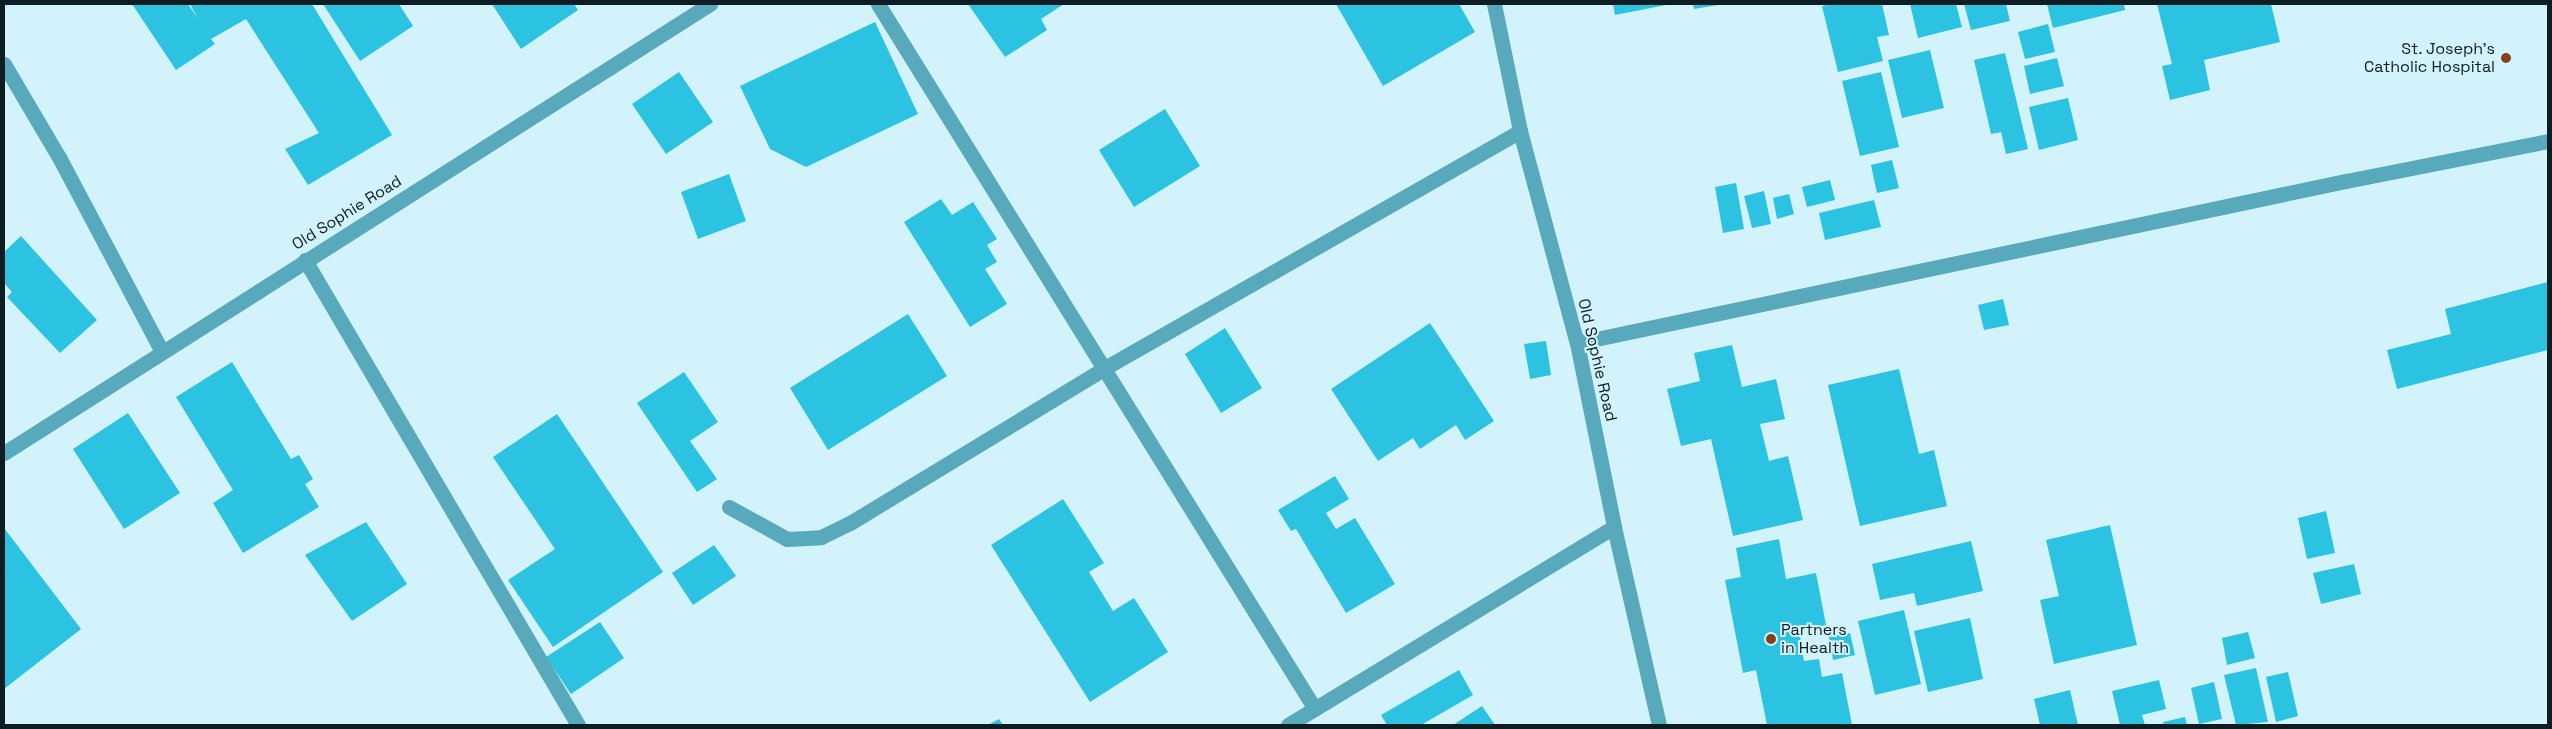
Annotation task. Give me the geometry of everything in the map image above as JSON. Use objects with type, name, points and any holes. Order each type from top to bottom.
[{"type":"street","name":"Old Sophie Road","points":[[4,453],[710,4]]},
{"type":"street","points":[[878,4],[1315,709]]},
{"type":"street","name":"Old Sophie Road","points":[[1494,4],[1520,131],[1577,343],[1614,527],[1658,725]]},
{"type":"street","points":[[4,64],[60,159],[162,352]]},
{"type":"street","points":[[729,507],[787,539],[821,537],[850,523],[1104,370],[1520,131]]},
{"type":"street","points":[[1577,343],[2336,183],[2548,141]]},
{"type":"street","points":[[305,260],[578,725]]},
{"type":"street","points":[[1288,725],[1614,527]]},
{"type":"building","points":[[132,4],[188,4],[198,19],[190,4],[312,4],[392,135],[308,185],[285,149],[319,133],[246,19],[211,39],[215,44],[176,70]]},
{"type":"building","points":[[323,4],[399,4],[413,26],[360,61]]},
{"type":"building","points":[[492,4],[574,4],[578,10],[521,49]]},
{"type":"building","points":[[968,4],[1064,4],[1041,19],[1047,30],[1005,57]]},
{"type":"building","points":[[1336,4],[1459,4],[1475,32],[1383,86]]},
{"type":"building","points":[[1613,4],[1665,4],[1666,5],[1615,15]]},
{"type":"building","points":[[1693,4],[1718,4],[1718,5],[1694,9]]},
{"type":"building","points":[[1831,4],[1882,4],[1889,35],[1877,37],[1883,61],[1838,72],[1822,6]]},
{"type":"building","points":[[1910,4],[1956,4],[1962,27],[1918,38]]},
{"type":"building","points":[[1964,4],[2006,4],[2010,21],[1971,30]]},
{"type":"building","points":[[2047,4],[2124,4],[2125,10],[2053,28]]},
{"type":"building","points":[[2157,4],[2271,4],[2280,42],[2204,60],[2210,90],[2170,100],[2162,66],[2172,64]]},
{"type":"building","points":[[875,22],[918,114],[806,167],[770,149],[740,86]]},
{"type":"building","points":[[2048,24],[2055,52],[2025,59],[2018,32]]},
{"type":"building","points":[[1930,50],[1944,108],[1902,118],[1888,60]]},
{"type":"building","points":[[2005,53],[2028,149],[2006,154],[2001,132],[1991,134],[1974,60]]},
{"type":"building","points":[[2057,58],[2064,86],[2030,94],[2024,66]]},
{"type":"building","points":[[679,72],[713,122],[666,154],[632,104]]},
{"type":"building","points":[[1881,72],[1899,147],[1860,156],[1842,81]]},
{"type":"building","points":[[2068,98],[2078,140],[2039,150],[2029,107]]},
{"type":"building","points":[[1165,109],[1200,166],[1134,207],[1099,150]]},
{"type":"building","points":[[1892,160],[1899,188],[1877,193],[1871,165]]},
{"type":"building","points":[[729,174],[746,221],[698,239],[681,192]]},
{"type":"building","points":[[1830,180],[1835,200],[1807,207],[1802,187]]},
{"type":"building","points":[[1736,183],[1744,229],[1723,233],[1715,187]]},
{"type":"building","points":[[1764,191],[1771,224],[1752,228],[1744,196]]},
{"type":"building","points":[[1789,194],[1794,214],[1777,219],[1773,198]]},
{"type":"building","points":[[941,199],[952,215],[973,202],[997,239],[987,245],[997,262],[985,269],[1007,304],[970,327],[904,222]]},
{"type":"building","points":[[1874,200],[1881,227],[1825,240],[1819,213]]},
{"type":"building","points":[[21,236],[97,320],[60,353],[7,297],[12,292],[4,283],[4,252]]},
{"type":"building","points":[[2548,282],[2548,350],[2397,389],[2387,350],[2451,334],[2445,309]]},
{"type":"building","points":[[2003,299],[2009,325],[1984,330],[1978,305]]},
{"type":"building","points":[[908,314],[947,376],[828,450],[790,388]]},
{"type":"building","points":[[1430,323],[1494,421],[1465,440],[1456,425],[1420,449],[1413,438],[1378,461],[1331,389]]},
{"type":"building","points":[[1225,328],[1262,388],[1221,413],[1185,354]]},
{"type":"building","points":[[1546,341],[1551,375],[1530,379],[1524,344]]},
{"type":"building","points":[[1732,345],[1742,387],[1776,379],[1785,419],[1760,424],[1769,461],[1788,456],[1803,520],[1733,536],[1711,439],[1681,446],[1667,389],[1700,381],[1694,353]]},
{"type":"building","points":[[232,362],[291,459],[299,455],[313,479],[305,484],[319,507],[243,553],[213,503],[233,490],[176,397]]},
{"type":"building","points":[[1899,369],[1919,454],[1934,450],[1947,506],[1860,526],[1828,385]]},
{"type":"building","points":[[684,372],[718,422],[690,441],[717,479],[697,492],[637,403]]},
{"type":"building","points":[[128,413],[180,493],[124,529],[73,449]]},
{"type":"building","points":[[557,414],[663,572],[553,647],[508,580],[555,549],[493,457]]},
{"type":"building","points":[[1335,476],[1349,499],[1326,513],[1336,529],[1355,518],[1395,584],[1346,613],[1296,529],[1291,531],[1278,510]]},
{"type":"building","points":[[1063,499],[1104,563],[1089,572],[1113,611],[1134,598],[1168,652],[1090,702],[991,545]]},
{"type":"building","points":[[2326,511],[2335,553],[2307,559],[2298,518]]},
{"type":"building","points":[[366,522],[407,584],[352,621],[305,555]]},
{"type":"building","points":[[2110,525],[2137,645],[2054,664],[2040,600],[2059,596],[2046,540]]},
{"type":"building","points":[[4,528],[81,629],[4,689]]},
{"type":"building","points":[[1779,539],[1786,579],[1816,573],[1826,625],[1799,631],[1804,661],[1819,659],[1822,677],[1842,673],[1852,725],[1767,725],[1756,670],[1743,673],[1725,580],[1741,577],[1736,548]]},
{"type":"building","points":[[1971,541],[1983,591],[1917,606],[1914,593],[1880,600],[1872,564]]},
{"type":"building","points":[[714,545],[736,576],[693,605],[672,573]]},
{"type":"building","points":[[2354,564],[2361,594],[2321,604],[2313,573]]},
{"type":"building","points":[[1904,610],[1921,684],[1875,695],[1858,621]]},
{"type":"building","points":[[1970,618],[1983,679],[1928,692],[1914,631]]},
{"type":"building","points":[[600,622],[624,658],[571,694],[546,657]]},
{"type":"building","points":[[2248,632],[2255,658],[2227,665],[2222,638]]},
{"type":"building","points":[[1850,633],[1855,655],[1833,660],[1829,637]]},
{"type":"building","points":[[2256,668],[2268,722],[2236,725],[2224,675]]},
{"type":"building","points":[[1459,670],[1473,695],[1421,725],[1387,725],[1381,715]]},
{"type":"building","points":[[2288,672],[2298,716],[2276,722],[2266,677]]},
{"type":"building","points":[[2159,680],[2166,709],[2142,715],[2145,725],[2120,725],[2112,691]]},
{"type":"building","points":[[2214,682],[2222,719],[2199,724],[2191,688]]},
{"type":"building","points":[[2070,690],[2078,725],[2040,725],[2034,699]]},
{"type":"building","points":[[1482,706],[1495,725],[1453,725]]},
{"type":"building","points":[[2185,717],[2187,725],[2164,725],[2163,722]]},
{"type":"building","points":[[999,719],[1003,725],[988,725]]},
{"type":"place","name":"St. Joseph's Catholic Hospital","points":[[2506,58]]},
{"type":"place","name":"Partners in Health","points":[[1771,639]]}]
